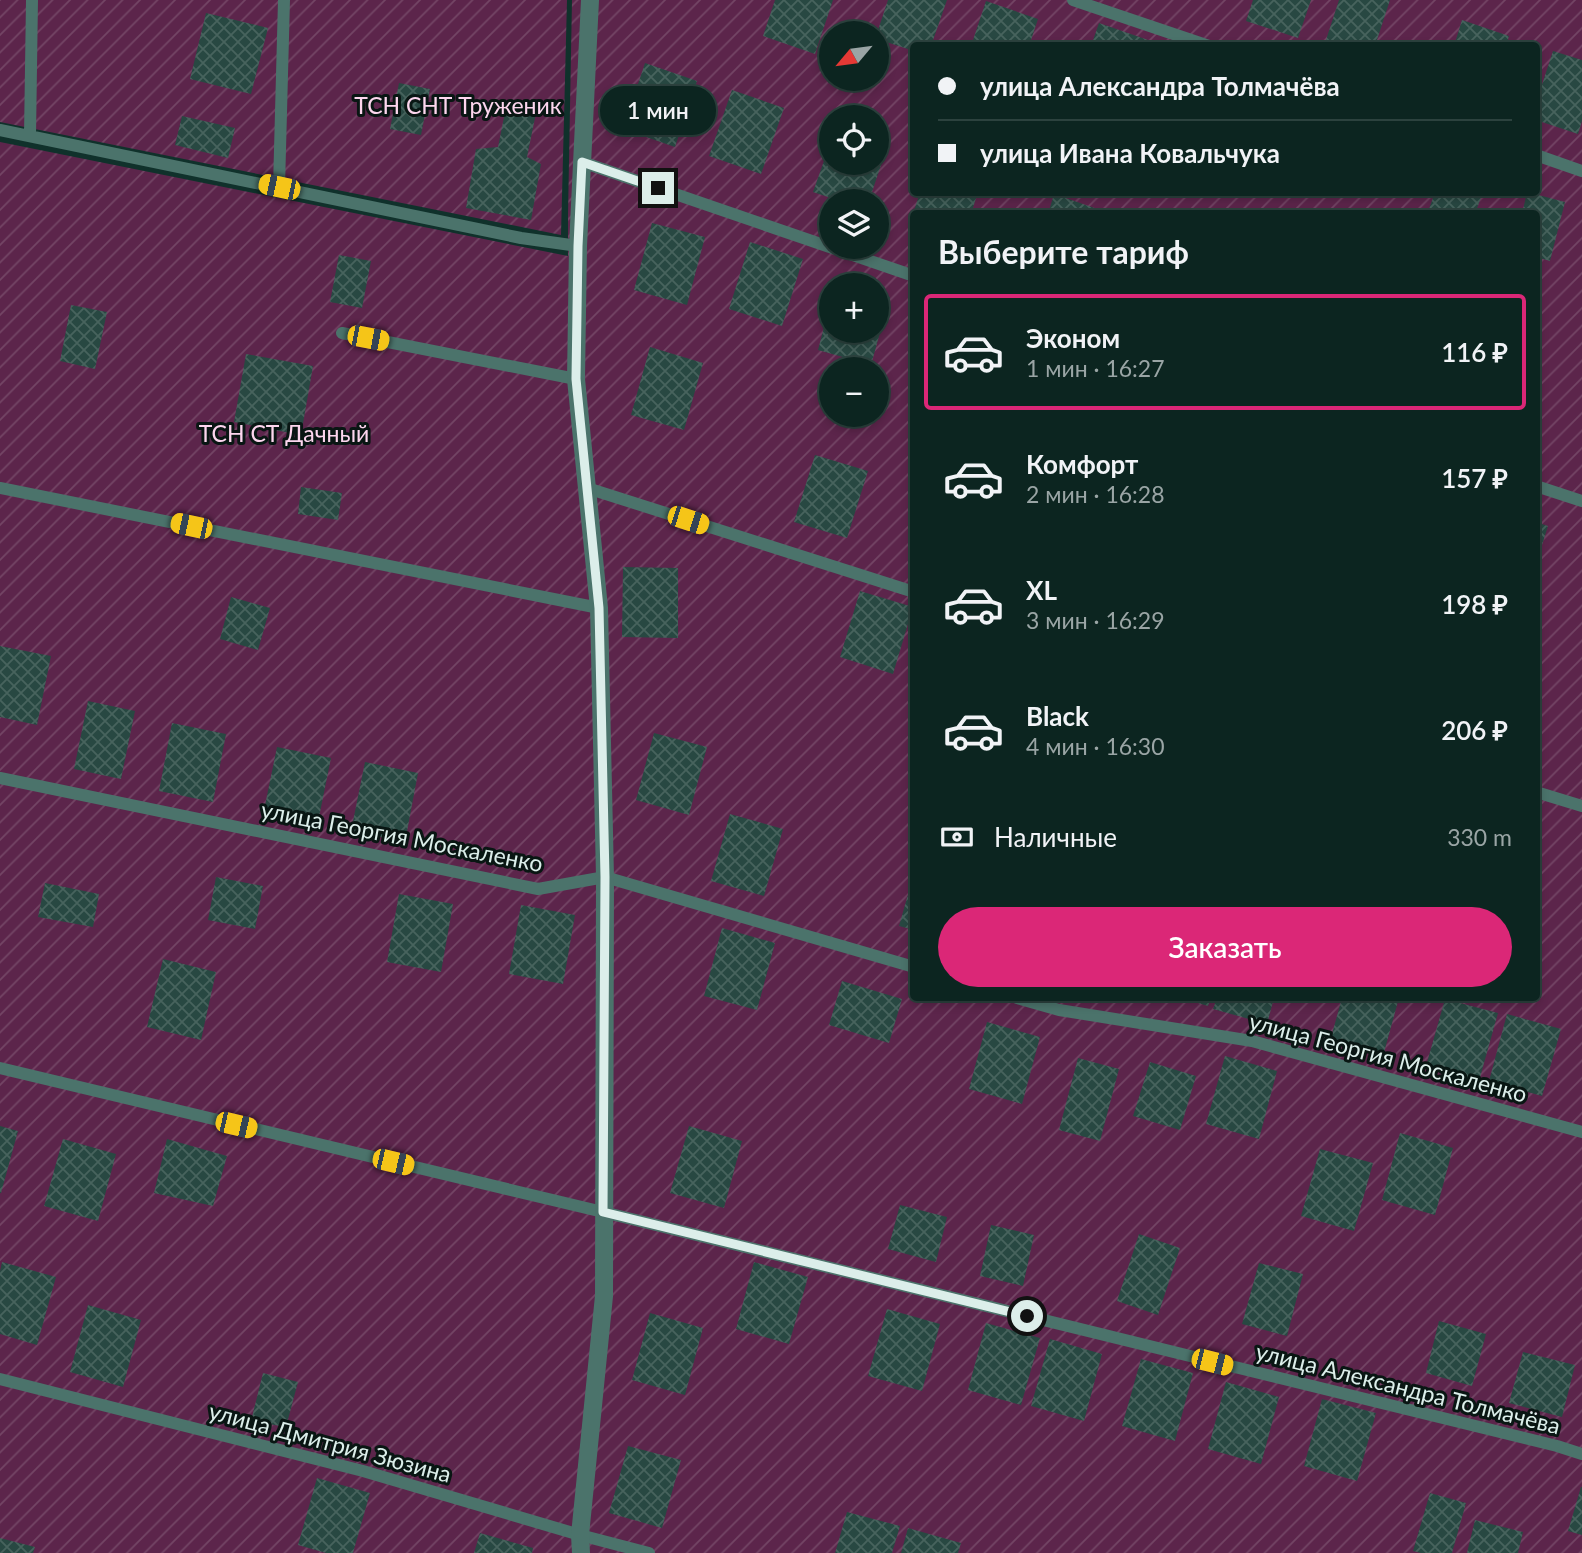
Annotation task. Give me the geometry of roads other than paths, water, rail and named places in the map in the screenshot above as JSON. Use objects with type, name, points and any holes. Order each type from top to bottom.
[{"type":"street","points":[[580,1544],[604,1296],[605,877],[599,608],[576,379],[578,246],[590,0]]},
{"type":"lane","points":[[30,136],[32,0]]},
{"type":"lane","points":[[279,187],[285,0]]},
{"type":"lane","points":[[1073,0],[1197,42]]},
{"type":"lane","points":[[0,130],[521,238],[578,246]]},
{"type":"lane","points":[[1540,156],[1582,171]]},
{"type":"lane","points":[[582,162],[910,275]]},
{"type":"lane","points":[[342,333],[576,379]]},
{"type":"lane","points":[[1540,487],[1582,501]]},
{"type":"lane","points":[[0,488],[599,608]]},
{"type":"lane","points":[[587,488],[910,592]]},
{"type":"lane","name":"улица Георгия Москаленко","points":[[0,778],[538,889],[605,877],[910,966]]},
{"type":"lane","points":[[1540,793],[1582,806]]},
{"type":"lane","name":"улица Георгия Москаленко","points":[[1028,1001],[1059,1010],[1252,1041],[1582,1132]]},
{"type":"lane","name":"улица Александра Толмачёва","points":[[0,1068],[603,1212],[1582,1454]]},
{"type":"lane","name":"улица Дмитрия Зюзина","points":[[0,1379],[363,1471],[580,1544],[649,1553]]},
{"type":"park label","name":"ТСН СНТ Труженик","points":[[458,106]]},
{"type":"park label","name":"ТСН СТ Дачный","points":[[284,434]]}]
